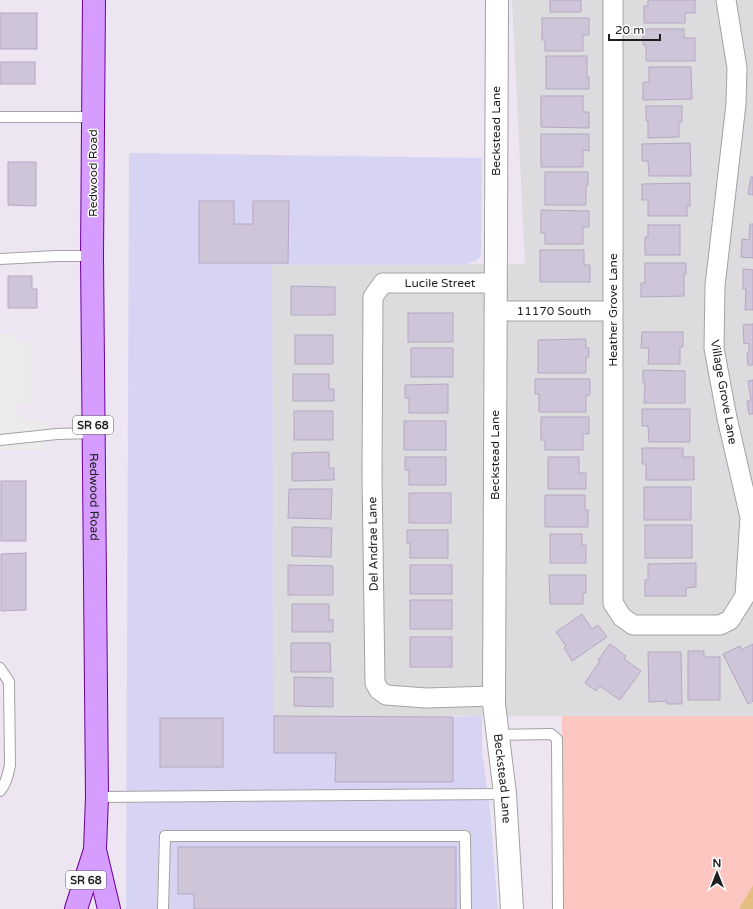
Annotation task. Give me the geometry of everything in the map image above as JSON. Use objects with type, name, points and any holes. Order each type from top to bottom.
[{"type":"main road","name":"Redwood Road","points":[[94,0],[92,256],[97,797],[96,850],[109,909]]},
{"type":"main road","name":"Redwood Road","points":[[76,909],[96,850]]},
{"type":"street","name":"Beckstead Lane","points":[[497,0],[494,696],[505,794],[512,909]]},
{"type":"street","name":"Heather Grove Lane","points":[[613,0],[613,603],[622,617]]},
{"type":"street","name":"Village Grove Lane","points":[[622,617],[633,625],[720,625],[730,620],[745,596],[750,517],[727,418],[714,348],[715,286],[737,90],[737,68],[726,0]]},
{"type":"street","name":"Lucile Street","points":[[383,283],[496,283]]},
{"type":"street","name":"Del Andrae Lane","points":[[383,283],[372,297],[372,474],[375,682],[378,690],[386,696],[426,698],[494,696]]},
{"type":"street","name":"11170 South","points":[[496,311],[613,311]]},
{"type":"lane","points":[[0,117],[93,117]]},
{"type":"lane","points":[[0,259],[92,256]]},
{"type":"lane","points":[[0,440],[57,434],[93,433]]},
{"type":"lane","points":[[0,668],[9,682],[10,765],[8,777],[0,791]]},
{"type":"lane","points":[[498,735],[551,734],[557,739],[558,909]]},
{"type":"lane","points":[[97,797],[505,794]]},
{"type":"lane","points":[[163,909],[165,836],[465,836],[466,909]]},
{"type":"shaded area","points":[[512,0],[753,0],[753,716],[274,716],[272,264],[525,264]]},
{"type":"shaded area","points":[[129,153],[482,158],[481,256],[476,261],[464,265],[272,265],[274,716],[481,716],[482,751],[490,810],[498,909],[126,909]]},
{"type":"shaded area","points":[[0,334],[15,334],[16,341],[31,341],[31,404],[17,404],[15,407],[18,415],[22,419],[46,420],[45,451],[0,451]]},
{"type":"shaded area","points":[[562,716],[753,716],[753,909],[563,909]]},
{"type":"shaded area","points":[[753,885],[753,909],[739,909]]},
{"type":"building","points":[[550,0],[581,0],[581,12],[550,12]]},
{"type":"building","points":[[648,0],[695,0],[695,13],[685,13],[685,23],[644,23],[644,6],[648,6]]},
{"type":"building","points":[[0,13],[37,13],[37,49],[0,49]]},
{"type":"building","points":[[542,18],[589,18],[589,35],[583,35],[583,51],[545,51],[545,40],[542,40]]},
{"type":"building","points":[[643,29],[684,29],[684,38],[695,38],[695,61],[646,61],[646,45],[643,45]]},
{"type":"building","points":[[546,56],[587,56],[587,77],[589,77],[589,89],[546,89]]},
{"type":"building","points":[[0,62],[35,62],[35,84],[0,84]]},
{"type":"building","points":[[649,67],[691,67],[692,99],[643,100],[643,82],[649,82]]},
{"type":"building","points":[[541,96],[583,96],[583,112],[589,112],[589,128],[541,127]]},
{"type":"building","points":[[646,106],[682,106],[682,122],[679,122],[679,137],[648,138]]},
{"type":"building","points":[[541,134],[589,134],[589,151],[583,150],[583,167],[541,167]]},
{"type":"building","points":[[690,143],[691,176],[649,176],[648,161],[642,161],[642,144]]},
{"type":"building","points":[[8,162],[36,162],[36,206],[8,205]]},
{"type":"building","points":[[545,172],[588,172],[588,185],[586,185],[586,205],[545,205]]},
{"type":"building","points":[[751,177],[753,177],[753,195],[748,194]]},
{"type":"building","points":[[690,183],[690,206],[687,206],[687,216],[648,216],[648,200],[642,200],[642,184]]},
{"type":"building","points":[[199,201],[234,201],[234,224],[253,224],[253,201],[289,201],[288,263],[199,263]]},
{"type":"building","points":[[541,210],[589,211],[589,227],[583,227],[583,244],[545,244],[545,233],[541,233]]},
{"type":"building","points":[[750,224],[753,224],[753,258],[741,257],[742,239],[749,240]]},
{"type":"building","points":[[648,225],[680,225],[680,255],[645,255],[645,237],[648,237]]},
{"type":"building","points":[[540,250],[584,250],[584,265],[590,265],[590,282],[540,282]]},
{"type":"building","points":[[645,263],[686,263],[686,274],[684,274],[684,296],[641,297],[641,283],[645,283]]},
{"type":"building","points":[[743,269],[753,270],[753,310],[745,310],[746,289],[743,289]]},
{"type":"building","points":[[8,276],[32,276],[32,289],[37,289],[37,308],[8,308]]},
{"type":"building","points":[[291,286],[335,287],[335,315],[291,315]]},
{"type":"building","points":[[408,313],[453,313],[453,342],[408,342]]},
{"type":"building","points":[[753,324],[753,365],[748,365],[747,353],[749,353],[749,343],[744,344],[743,325]]},
{"type":"building","points":[[642,332],[683,332],[683,347],[680,347],[680,364],[648,364],[649,348],[641,348]]},
{"type":"building","points":[[295,335],[333,335],[333,364],[295,364]]},
{"type":"building","points":[[586,339],[586,348],[589,348],[589,357],[586,357],[586,373],[538,373],[538,340]]},
{"type":"building","points":[[411,348],[453,348],[453,377],[411,377]]},
{"type":"building","points":[[643,370],[685,371],[685,403],[644,403],[645,383],[643,383]]},
{"type":"building","points":[[293,374],[329,374],[329,389],[334,389],[334,401],[293,401]]},
{"type":"building","points":[[535,379],[590,379],[590,395],[586,396],[586,412],[539,412],[539,394],[535,394]]},
{"type":"building","points":[[753,380],[753,414],[749,414],[747,401],[751,401],[748,381]]},
{"type":"building","points":[[448,384],[448,413],[409,413],[409,398],[405,398],[405,385]]},
{"type":"building","points":[[642,409],[690,409],[690,442],[649,442],[648,426],[642,426]]},
{"type":"building","points":[[294,411],[333,411],[333,440],[294,440]]},
{"type":"building","points":[[541,417],[589,417],[589,434],[583,434],[583,450],[545,450],[545,440],[541,440]]},
{"type":"building","points":[[404,421],[446,421],[446,450],[404,450]]},
{"type":"building","points":[[642,448],[683,448],[683,457],[694,457],[694,480],[646,480],[646,464],[642,464]]},
{"type":"building","points":[[329,452],[329,468],[334,468],[334,480],[292,481],[292,453]]},
{"type":"building","points":[[405,457],[446,457],[446,485],[409,485],[409,470],[405,470]]},
{"type":"building","points":[[548,457],[579,457],[579,473],[586,473],[586,489],[548,489]]},
{"type":"building","points":[[1,481],[26,481],[26,541],[1,541]]},
{"type":"building","points":[[644,487],[691,487],[691,520],[644,520]]},
{"type":"building","points":[[289,489],[332,489],[331,519],[288,518]]},
{"type":"building","points":[[409,493],[451,493],[451,523],[409,523]]},
{"type":"building","points":[[545,495],[585,495],[585,510],[588,510],[588,527],[545,527]]},
{"type":"building","points":[[645,525],[692,525],[692,558],[645,558]]},
{"type":"building","points":[[292,527],[332,528],[331,557],[292,556]]},
{"type":"building","points":[[407,530],[448,530],[448,558],[410,558],[410,543],[407,543]]},
{"type":"building","points":[[550,534],[582,534],[582,545],[586,545],[586,563],[550,563]]},
{"type":"building","points":[[26,553],[26,610],[1,611],[1,554]]},
{"type":"building","points":[[696,563],[696,587],[686,588],[686,596],[645,596],[645,580],[648,580],[648,564]]},
{"type":"building","points":[[288,565],[333,566],[333,595],[288,595]]},
{"type":"building","points":[[410,565],[452,565],[452,594],[410,594]]},
{"type":"building","points":[[549,575],[586,575],[586,593],[583,593],[583,604],[550,604]]},
{"type":"building","points":[[410,600],[452,600],[452,629],[410,629]]},
{"type":"building","points":[[292,604],[329,604],[329,620],[333,620],[333,632],[292,632]]},
{"type":"building","points":[[582,614],[592,629],[598,625],[607,637],[572,661],[564,648],[566,646],[556,632]]},
{"type":"building","points":[[410,637],[452,637],[452,667],[410,667]]},
{"type":"building","points":[[291,643],[330,643],[331,672],[291,672]]},
{"type":"building","points":[[610,644],[626,656],[624,659],[641,671],[620,700],[600,686],[596,691],[585,683],[600,661],[598,660]]},
{"type":"building","points":[[753,644],[753,701],[748,704],[723,654],[740,646],[741,650]]},
{"type":"building","points":[[688,651],[704,651],[704,657],[720,657],[720,700],[688,700]]},
{"type":"building","points":[[648,652],[681,652],[682,704],[667,704],[667,701],[649,702]]},
{"type":"building","points":[[294,677],[333,678],[333,707],[294,706]]},
{"type":"building","points":[[274,716],[453,717],[453,782],[335,782],[336,753],[274,753]]},
{"type":"building","points":[[160,718],[223,718],[223,767],[160,767]]},
{"type":"building","points":[[178,847],[456,847],[456,909],[194,909],[194,894],[178,894]]}]
